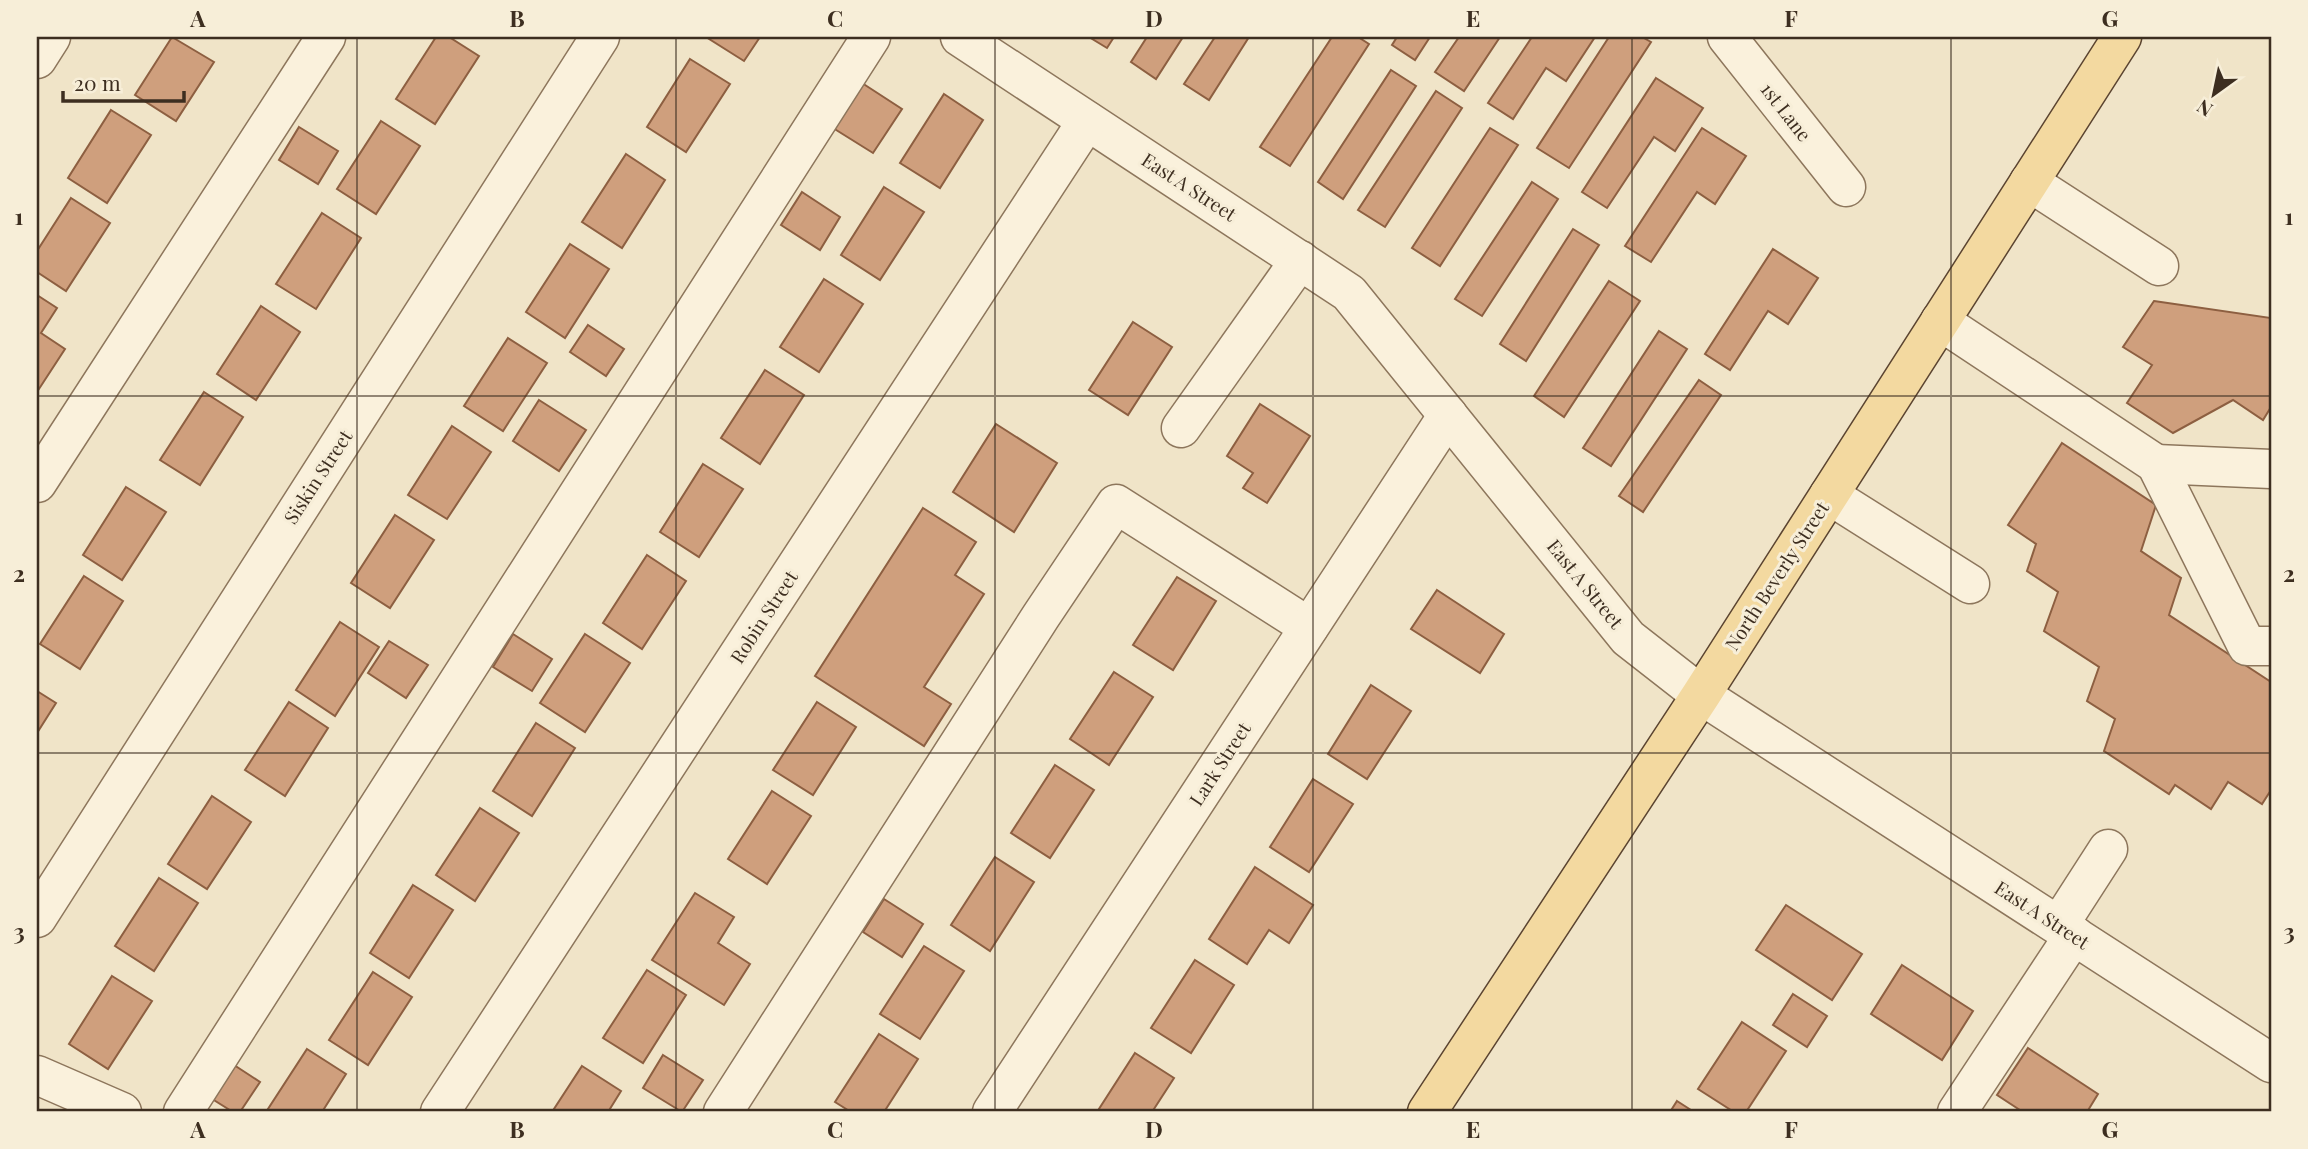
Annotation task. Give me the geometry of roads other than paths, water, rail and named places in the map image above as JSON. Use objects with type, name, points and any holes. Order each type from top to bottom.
[{"type":"main road","name":"North Beverly Street","points":[[1427,1112],[1701,695],[2122,37]]},
{"type":"street","points":[[37,59],[51,37]]},
{"type":"street","points":[[37,483],[326,37]]},
{"type":"street","name":"Siskin Street","points":[[37,918],[600,37]]},
{"type":"street","points":[[183,1112],[871,37]]},
{"type":"street","name":"East A Street","points":[[960,37],[1349,293],[1628,638],[1701,695],[2271,1063]]},
{"type":"street","name":"1st Lane","points":[[1727,37],[1846,187]]},
{"type":"street","name":"Robin Street","points":[[440,1112],[1087,121]]},
{"type":"street","points":[[2029,182],[2159,267]]},
{"type":"street","points":[[1181,428],[1300,260]]},
{"type":"street","points":[[1940,321],[2156,464],[2247,646],[2271,646]]},
{"type":"street","name":"Lark Street","points":[[992,1112],[1448,415]]},
{"type":"street","points":[[2156,464],[2271,469]]},
{"type":"street","points":[[1829,495],[1970,584]]},
{"type":"street","points":[[723,1112],[1033,628],[1116,504],[1310,627]]},
{"type":"street","points":[[1957,1112],[2066,930],[2108,849]]},
{"type":"street","points":[[37,1075],[122,1112]]}]
